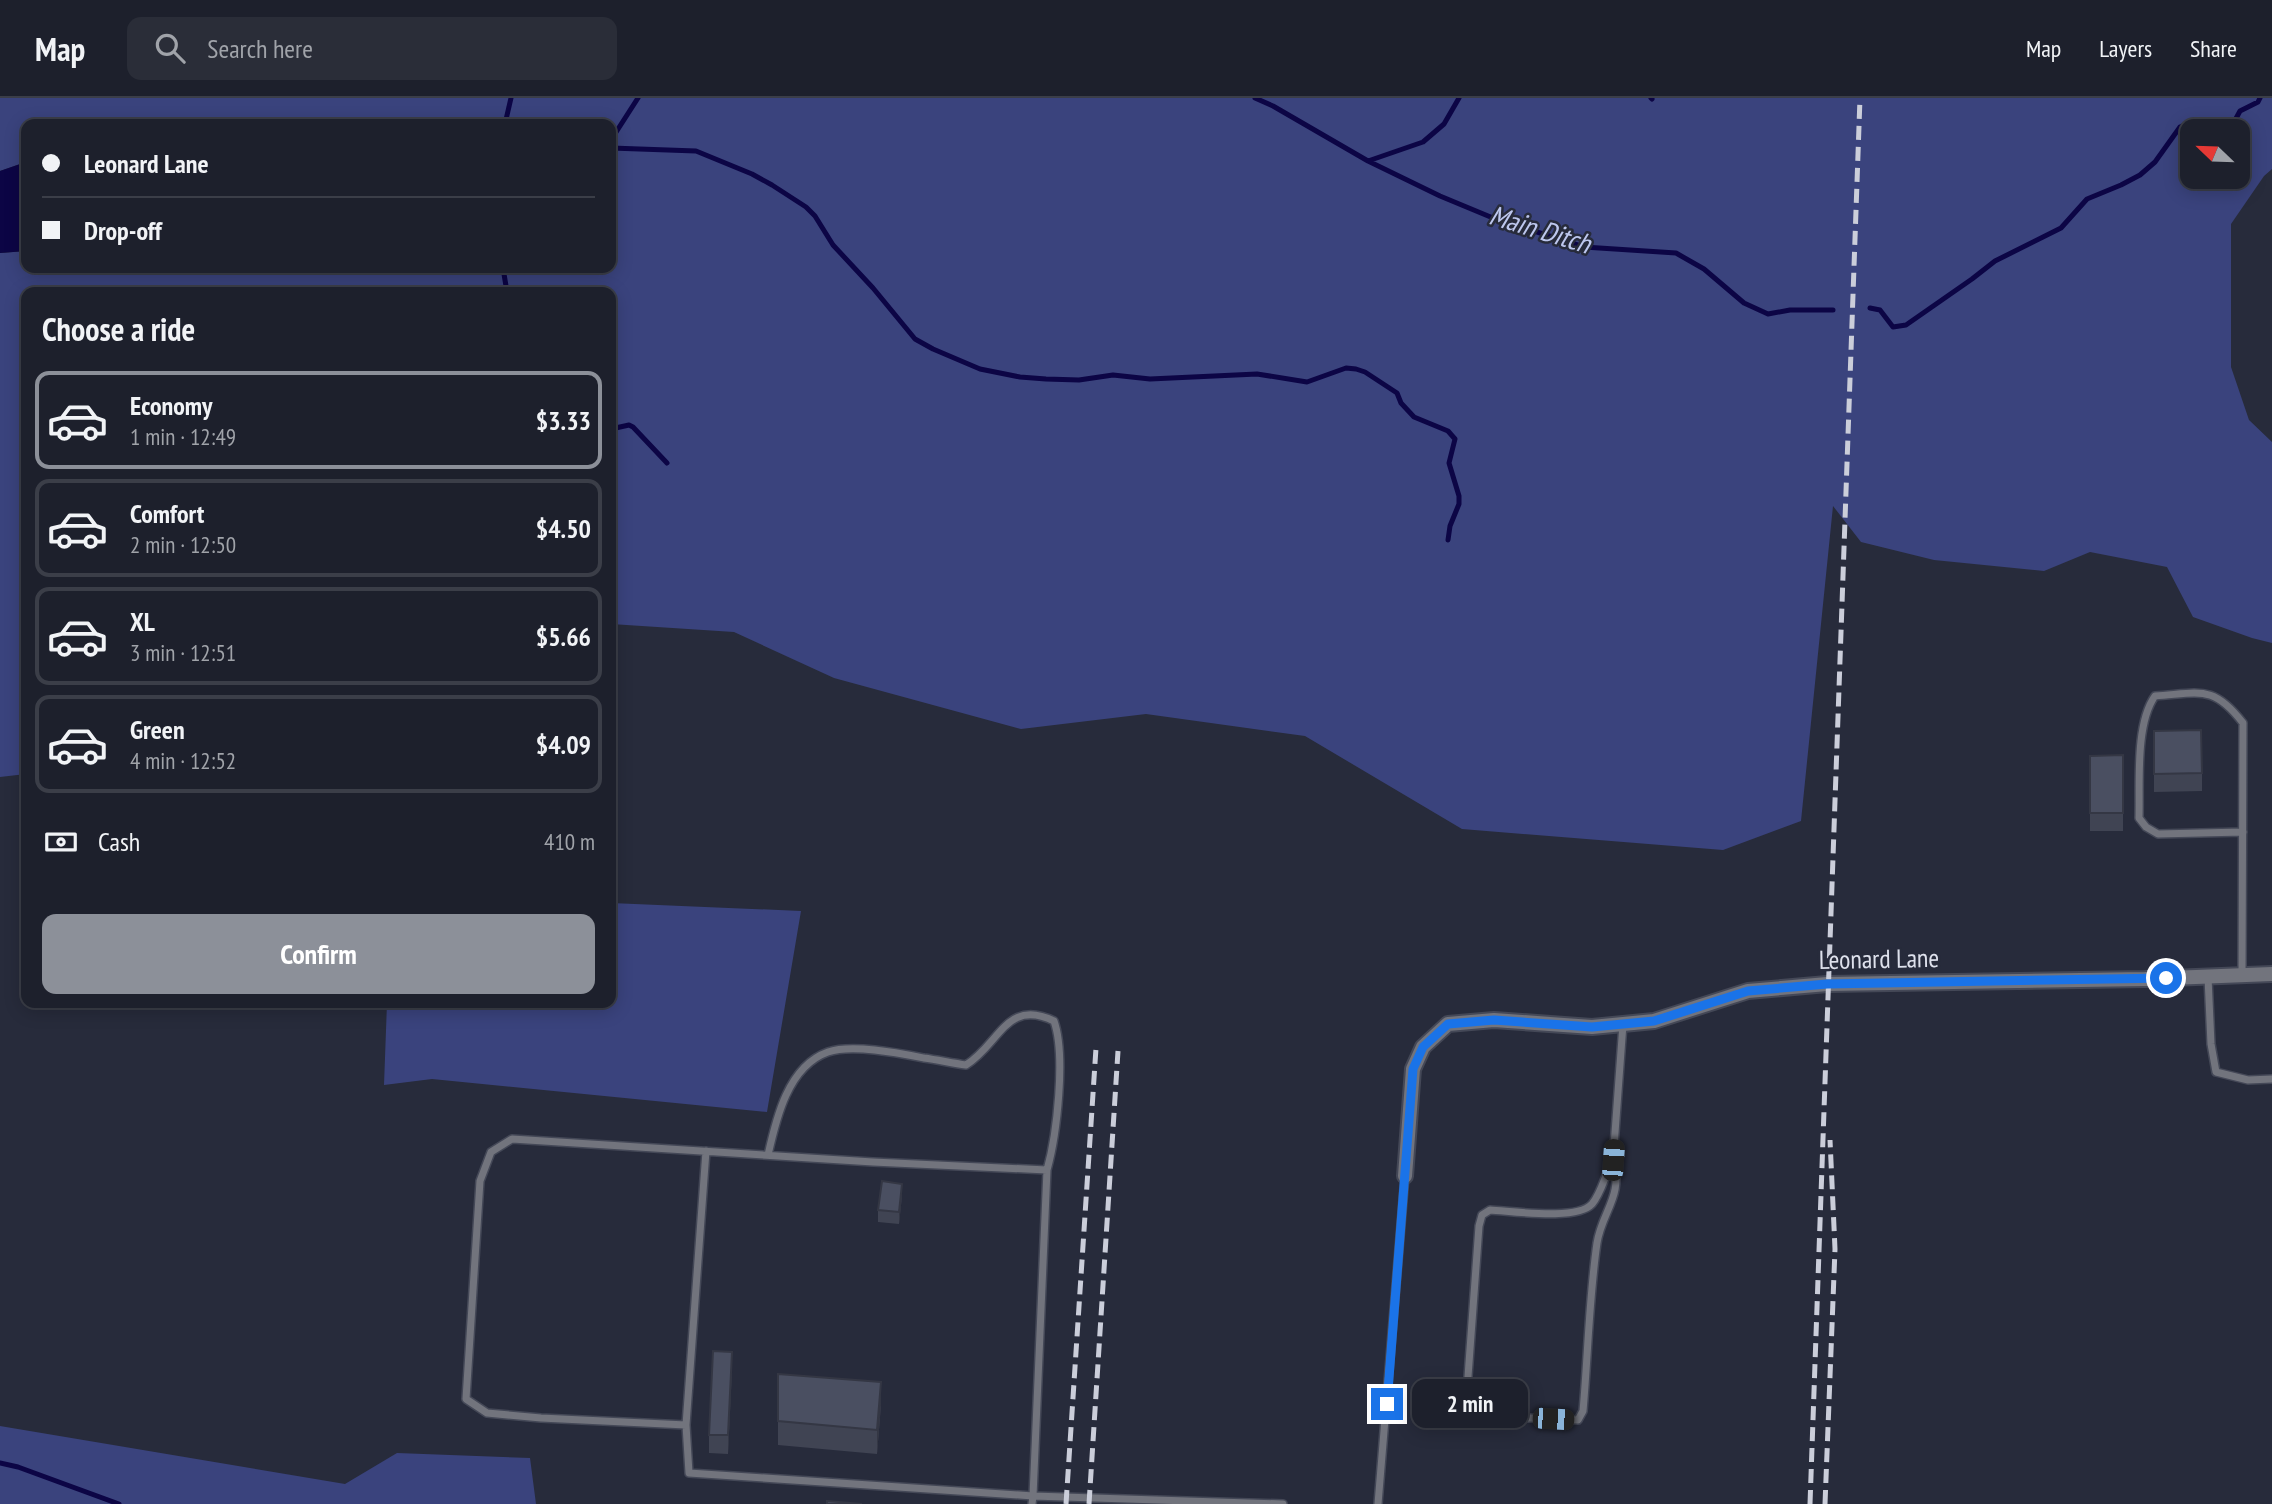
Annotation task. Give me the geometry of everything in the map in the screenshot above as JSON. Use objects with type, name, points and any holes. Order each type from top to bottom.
[{"type":"street","name":"Leonard Lane","points":[[1405,1176],[1413,1069],[1423,1047],[1448,1024],[1494,1020],[1592,1027],[1654,1021],[1748,991],[1827,984],[2272,974]]},
{"type":"lane","points":[[2242,975],[2243,832],[2243,723],[2221,698],[2208,693],[2155,696],[2142,723],[2139,818],[2146,827],[2158,834],[2243,832]]},
{"type":"lane","points":[[2208,977],[2211,1044],[2216,1072],[2248,1080],[2272,1079]]},
{"type":"lane","points":[[768,1155],[780,1109],[793,1083],[811,1061],[828,1052],[850,1049],[874,1051],[966,1065],[977,1058],[1010,1020],[1025,1015],[1044,1016],[1054,1021],[1059,1035],[1057,1123],[1047,1170],[1032,1500]]},
{"type":"lane","points":[[1613,1160],[1617,1184],[1598,1240],[1583,1411],[1578,1420],[1477,1416],[1470,1413],[1466,1404],[1468,1366],[1482,1215],[1490,1210],[1570,1213],[1590,1206],[1613,1160],[1623,1024]]},
{"type":"lane","points":[[686,1425],[487,1413],[466,1399],[480,1181],[491,1152],[512,1139],[1047,1170]]},
{"type":"lane","points":[[706,1151],[686,1425],[689,1472],[1032,1500],[1283,1504]]},
{"type":"lane","points":[[1378,1504],[1405,1176]]},
{"type":"shaded area","points":[[0,98],[2272,98],[2272,169],[2264,176],[2231,224],[2231,367],[2249,420],[2272,442],[2272,643],[2193,617],[2167,567],[2090,552],[2044,571],[1934,560],[1861,542],[1833,506],[1801,821],[1723,850],[1462,829],[1305,736],[1146,714],[1021,729],[834,678],[734,632],[616,624],[616,287],[21,287],[21,775],[0,777],[0,253],[21,251],[21,273],[616,273],[616,119],[21,119],[21,164],[0,171]]},
{"type":"shaded area","points":[[21,164],[21,251],[0,253],[0,171]]},
{"type":"shaded area","points":[[616,903],[801,911],[767,1112],[432,1079],[384,1085],[387,1008],[616,1008]]},
{"type":"shaded area","points":[[0,1426],[345,1484],[397,1453],[530,1458],[536,1504],[0,1504]]},
{"type":"building","points":[[2201,730],[2202,773],[2154,774],[2154,731]]},
{"type":"building","points":[[2123,755],[2123,813],[2090,813],[2090,756]]},
{"type":"building","points":[[882,1181],[902,1184],[899,1212],[878,1210]]},
{"type":"building","points":[[713,1351],[732,1352],[728,1435],[709,1435]]},
{"type":"building","points":[[778,1374],[881,1382],[877,1430],[778,1421]]},
{"type":"building","points":[[827,1501],[862,1504],[827,1504]]},
{"type":"waterway","points":[[506,119],[511,98]]},
{"type":"waterway","name":"Main Ditch","points":[[616,132],[638,98]]},
{"type":"waterway","name":"Main Ditch","points":[[1255,98],[1368,161],[1493,218],[1584,247],[1676,253],[1704,269],[1744,303],[1768,314],[1790,310],[1833,310]]},
{"type":"waterway","points":[[1368,161],[1423,142],[1444,124],[1459,98]]},
{"type":"waterway","name":"Main Ditch","points":[[1870,308],[1880,310],[1893,327],[1906,325],[1995,261],[2061,228],[2087,199],[2140,175],[2155,162],[2180,127],[2201,122],[2220,128],[2226,127],[2233,124],[2240,111],[2258,102],[2260,98]]},
{"type":"waterway","points":[[616,148],[696,151],[772,185],[815,216],[833,245],[915,339],[980,369],[1046,379],[1079,380],[1113,375],[1150,379],[1257,374],[1307,382],[1346,368],[1365,372],[1397,393],[1401,403],[1414,417],[1448,431],[1455,439],[1449,463],[1459,504],[1450,526],[1448,540]]},
{"type":"waterway","points":[[504,273],[506,287]]},
{"type":"waterway","points":[[616,428],[629,425],[633,427],[667,463]]},
{"type":"waterway","points":[[0,1463],[119,1504]]},
{"type":"railway","points":[[1810,1504],[1860,98]]},
{"type":"railway","points":[[1066,1504],[1096,1048]]},
{"type":"railway","points":[[1089,1504],[1118,1051]]},
{"type":"railway","points":[[1825,1504],[1835,1249],[1830,1140]]},
{"type":"route","points":[[1387,1404],[1413,1069],[1423,1047],[1448,1024],[1494,1020],[1592,1027],[1654,1021],[1748,991],[1827,984],[2166,978]]}]
